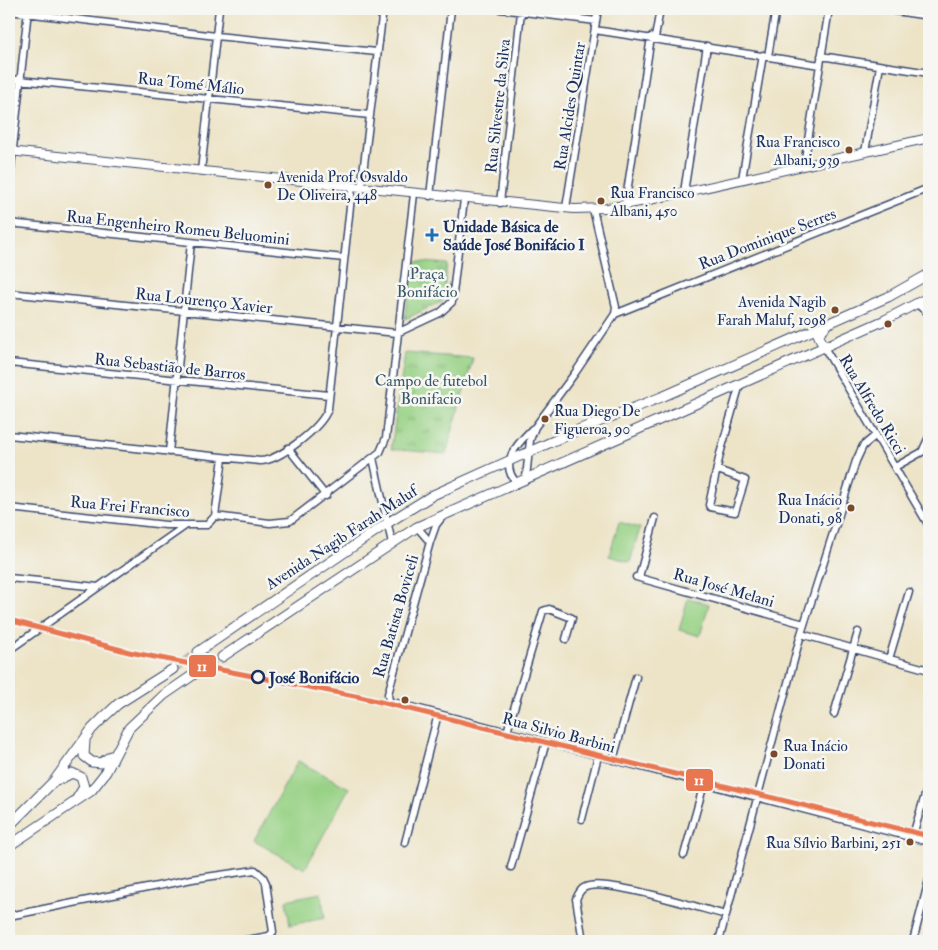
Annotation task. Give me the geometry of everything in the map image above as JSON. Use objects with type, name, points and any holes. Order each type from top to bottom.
[{"type":"main road","name":"Avenida Nagib Farah Maluf","points":[[198,652],[386,524],[432,495],[578,430],[664,396],[888,297],[929,274]]},
{"type":"main road","name":"Avenida Nagib Farah Maluf","points":[[222,656],[418,527],[824,347],[929,297]]},
{"type":"main road","points":[[824,347],[818,334],[828,323]]},
{"type":"main road","points":[[9,826],[54,781],[92,729],[118,704],[173,668]]},
{"type":"main road","points":[[9,846],[72,806],[98,783],[128,728],[141,714],[196,673]]},
{"type":"main road","points":[[86,739],[84,756],[92,762],[101,763],[113,754]]},
{"type":"main road","points":[[54,781],[72,773],[81,777],[84,787],[72,806]]},
{"type":"street","points":[[202,171],[219,9]]},
{"type":"street","points":[[361,189],[383,9]]},
{"type":"street","points":[[430,196],[451,9]]},
{"type":"street","points":[[500,9],[596,21]]},
{"type":"street","name":"Rua Alcides Quintar","points":[[566,208],[598,9]]},
{"type":"street","points":[[625,205],[653,38],[660,9]]},
{"type":"street","points":[[742,179],[776,9]]},
{"type":"street","points":[[804,165],[829,9]]},
{"type":"street","points":[[882,9],[929,16]]},
{"type":"street","points":[[9,11],[27,11],[216,36],[377,52]]},
{"type":"street","points":[[9,185],[10,151],[27,11]]},
{"type":"street","name":"Rua Silvestre da Silva","points":[[500,203],[521,12]]},
{"type":"street","points":[[595,30],[820,65]]},
{"type":"street","points":[[684,192],[707,46]]},
{"type":"street","points":[[821,56],[929,73]]},
{"type":"street","points":[[865,152],[880,66]]},
{"type":"street","name":"Rua Tomé Málio","points":[[9,79],[370,115]]},
{"type":"street","points":[[10,151],[500,203],[593,208],[625,205],[929,138]]},
{"type":"street","points":[[9,435],[223,458],[268,461],[288,448],[319,424],[325,417],[352,188]]},
{"type":"street","name":"Rua Dominique Serres","points":[[615,314],[929,188]]},
{"type":"street","points":[[223,458],[215,516],[281,523],[290,521],[326,496],[380,452],[386,438],[414,194]]},
{"type":"street","points":[[397,332],[440,313],[452,302],[464,199]]},
{"type":"street","points":[[517,483],[509,473],[509,462],[521,441],[535,427],[576,372],[615,314],[616,307],[593,208]]},
{"type":"street","name":"Rua Engenheiro Romeu Beluomini","points":[[9,223],[344,258]]},
{"type":"street","points":[[169,452],[191,243]]},
{"type":"street","name":"Rua Lourenço Xavier","points":[[9,293],[397,332]]},
{"type":"street","points":[[917,304],[929,314]]},
{"type":"street","name":"Rua Alfredo Ricci","points":[[824,347],[929,526]]},
{"type":"street","name":"Rua Sebastião de Barros","points":[[9,363],[329,395]]},
{"type":"street","points":[[718,470],[745,480],[735,512],[709,507],[720,454],[740,384]]},
{"type":"street","points":[[526,478],[530,440],[535,427]]},
{"type":"street","points":[[719,941],[804,624],[856,461],[863,446],[876,435]]},
{"type":"street","points":[[895,467],[922,452],[929,437]]},
{"type":"street","points":[[288,448],[326,496]]},
{"type":"street","points":[[373,458],[386,524],[392,543]]},
{"type":"street","name":"Rua Frei Francisco","points":[[9,508],[185,526],[207,525],[215,516]]},
{"type":"street","name":"Rua Batista Boviceli","points":[[388,697],[430,542],[436,525],[443,515]]},
{"type":"street","name":"Rua José Melani","points":[[655,518],[638,577],[804,624]]},
{"type":"street","points":[[9,650],[185,526]]},
{"type":"street","name":"Rua Batista Boviceli","points":[[418,527],[430,542]]},
{"type":"street","points":[[9,578],[98,587]]},
{"type":"street","points":[[889,659],[910,592]]},
{"type":"street","points":[[507,732],[543,611],[549,609],[572,618],[566,639]]},
{"type":"street","points":[[834,714],[858,632]]},
{"type":"street","points":[[801,634],[929,670]]},
{"type":"street","points":[[613,760],[636,677]]},
{"type":"street","name":"Rua Silvio Barbini","points":[[388,697],[391,702],[929,842]]},
{"type":"street","points":[[405,843],[438,714]]},
{"type":"street","points":[[511,867],[546,742]]},
{"type":"street","points":[[582,820],[598,756]]},
{"type":"street","points":[[912,838],[929,782]]},
{"type":"street","points":[[684,855],[704,784]]},
{"type":"street","points":[[9,916],[249,870],[258,872],[266,883],[273,927],[271,935],[241,941]]},
{"type":"street","points":[[913,941],[929,880]]},
{"type":"street","points":[[583,941],[576,906],[579,893],[587,886],[608,886],[726,915]]},
{"type":"green space","name":"Praça Bonifácio","points":[[410,261],[447,264],[443,301],[405,319]]},
{"type":"green space","name":"Campo de futebol Bonifacio","points":[[405,353],[473,358],[446,454],[391,449]]},
{"type":"green space","points":[[619,522],[640,528],[630,562],[609,556]]},
{"type":"green space","points":[[688,598],[709,604],[700,636],[679,630]]},
{"type":"green space","points":[[298,761],[349,788],[305,869],[254,841]]},
{"type":"green space","points":[[321,893],[325,918],[290,925],[286,900]]},
{"type":"tunnel","points":[[173,669],[198,652]]},
{"type":"tunnel","points":[[196,673],[222,657]]},
{"type":"transit line","name":"11","points":[[9,620],[129,652],[360,697],[929,836]]},
{"type":"place","name":"Rua Francisco Albani, 939","points":[[849,150]]},
{"type":"place","name":"Avenida Prof. Osvaldo De Oliveira, 448","points":[[268,185]]},
{"type":"place","name":"Rua Francisco Albani, 450","points":[[601,201]]},
{"type":"place","name":"Unidade Básica de Saúde José Bonifácio I","points":[[432,235]]},
{"type":"place","name":"Avenida Nagib Farah Maluf, 1098","points":[[835,310]]},
{"type":"place","name":"Rua Diego De Figueroa, 90","points":[[545,419]]},
{"type":"place","name":"Rua Inácio Donati, 98","points":[[851,508]]},
{"type":"place","name":"José Bonifácio","points":[[258,677]]},
{"type":"place","name":"Rua Inácio Donati","points":[[774,754]]},
{"type":"place","name":"Rua Sílvio Barbini, 251","points":[[910,842]]}]
